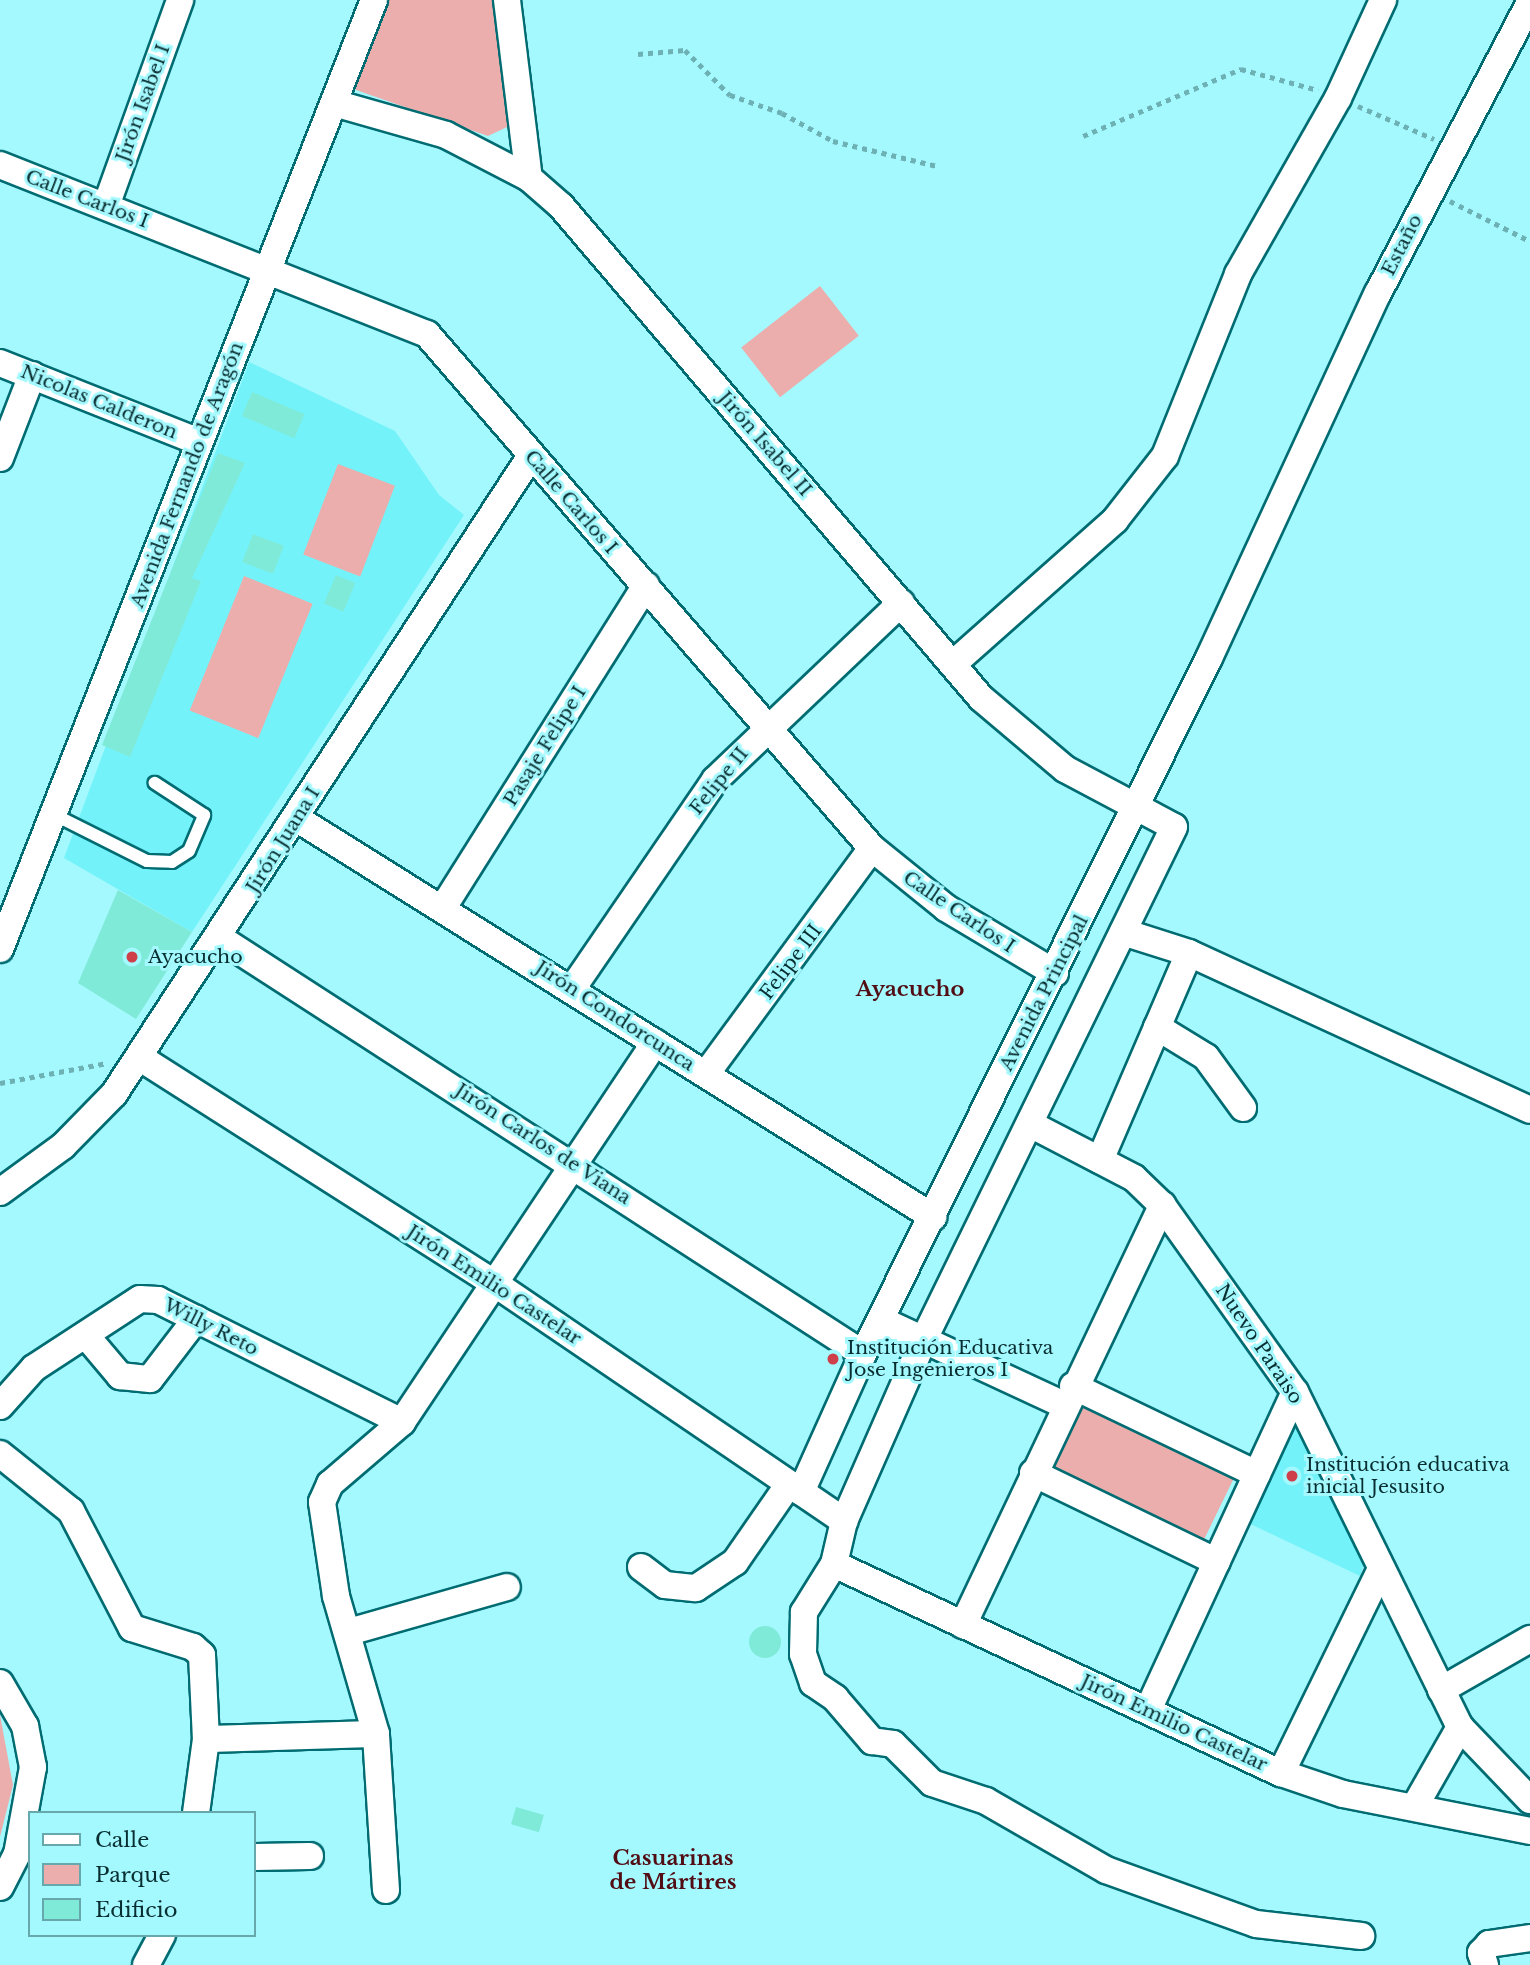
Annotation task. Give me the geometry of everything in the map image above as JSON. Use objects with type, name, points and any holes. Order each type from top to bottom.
[{"type":"street","name":"Jirón Isabel I","points":[[106,206],[180,0]]},
{"type":"street","name":"Avenida Fernando de Aragón","points":[[3,932],[53,814],[265,268],[374,0]]},
{"type":"street","points":[[507,0],[529,178]]},
{"type":"street","points":[[953,664],[1115,520],[1159,466],[1182,425],[1238,274],[1338,98],[1383,0]]},
{"type":"street","name":"Estaño","points":[[1281,492],[1430,191],[1530,2]]},
{"type":"street","name":"Jirón Isabel II","points":[[334,103],[446,135],[529,178],[570,216],[953,664],[1034,748],[1174,827],[1123,932]]},
{"type":"street","name":"Calle Carlos I","points":[[0,165],[427,334],[463,368],[530,457],[646,585],[872,848],[946,908],[1055,973]]},
{"type":"street","name":"Nicolas Calderon","points":[[0,363],[197,441]]},
{"type":"street","points":[[0,458],[32,375]]},
{"type":"street","name":"Jirón Juana I","points":[[0,1192],[63,1146],[139,1057],[221,939],[296,818],[530,457]]},
{"type":"street","name":"Avenida Principal","points":[[641,1567],[665,1585],[696,1588],[734,1562],[795,1488],[1055,973],[1281,492]]},
{"type":"street","name":"Pasaje Felipe I","points":[[444,906],[646,585]]},
{"type":"street","name":"Felipe II","points":[[572,989],[715,780],[766,726],[901,603]]},
{"type":"street","name":"Jirón Condorcunca","points":[[296,818],[444,906],[655,1043],[933,1217]]},
{"type":"street","name":"Felipe III","points":[[706,1074],[872,848]]},
{"type":"street","points":[[1361,1936],[1256,1924],[1106,1870],[986,1801],[932,1783],[893,1744],[872,1741],[813,1683],[803,1654],[804,1612],[834,1564],[844,1521],[924,1339],[1123,932],[1189,953],[1530,1110]]},
{"type":"street","name":"Jirón Carlos de Viana","points":[[221,939],[576,1165],[863,1354]]},
{"type":"street","points":[[1100,1160],[1189,953]]},
{"type":"street","points":[[1157,1027],[1206,1057],[1243,1108]]},
{"type":"street","points":[[386,1889],[379,1866],[376,1734],[349,1632],[336,1596],[322,1502],[330,1483],[402,1422],[497,1285],[655,1043]]},
{"type":"street","name":"Jirón Emilio Castelar","points":[[139,1057],[497,1285],[844,1521]]},
{"type":"street","name":"Nuevo Paraiso","points":[[1030,1124],[1134,1178],[1162,1205],[1296,1392],[1380,1571],[1460,1727],[1530,1800]]},
{"type":"street","points":[[963,1625],[1068,1396],[1162,1205]]},
{"type":"street","name":"Willy Reto","points":[[0,1406],[34,1368],[88,1338],[140,1300],[158,1300],[402,1422]]},
{"type":"street","points":[[88,1338],[120,1376],[150,1379],[196,1319]]},
{"type":"street","points":[[881,1320],[1257,1474]]},
{"type":"street","points":[[1148,1710],[1296,1392]]},
{"type":"street","points":[[0,1454],[71,1511],[132,1628],[193,1647],[202,1655],[206,1740],[196,1811]]},
{"type":"street","points":[[1032,1473],[1217,1562]]},
{"type":"street","name":"Jirón Emilio Castelar","points":[[834,1564],[1281,1773],[1343,1794],[1415,1806],[1530,1831]]},
{"type":"street","points":[[1281,1773],[1380,1571]]},
{"type":"street","points":[[349,1632],[507,1587]]},
{"type":"street","points":[[1441,1690],[1530,1639]]},
{"type":"street","points":[[0,1683],[25,1726],[33,1767],[17,1854],[0,1887]]},
{"type":"street","points":[[1415,1806],[1460,1727]]},
{"type":"street","points":[[206,1740],[376,1734]]},
{"type":"street","points":[[256,1857],[310,1856]]},
{"type":"street","points":[[146,1965],[161,1937]]},
{"type":"street","points":[[1485,1965],[1482,1953],[1489,1944],[1530,1938]]},
{"type":"lane","points":[[53,814],[147,862],[172,862],[189,851],[204,815],[155,783]]},
{"type":"path","points":[[638,54],[685,50],[730,95],[782,113],[833,141],[937,166]]},
{"type":"path","points":[[1083,136],[1241,69],[1338,98],[1454,147]]},
{"type":"path","points":[[1430,191],[1530,241]]},
{"type":"path","points":[[0,1083],[139,1057]]},
{"type":"shaded area","points":[[249,362],[395,431],[439,495],[464,515],[192,932],[64,858]]},
{"type":"shaded area","name":"Institución educativa inicial Jesusito","points":[[1299,1426],[1364,1563],[1360,1576],[1242,1520],[1281,1432]]},
{"type":"green space","points":[[378,0],[498,0],[512,118],[507,127],[488,136],[356,90],[351,82]]},
{"type":"green space","points":[[820,286],[859,336],[780,397],[741,348]]},
{"type":"green space","points":[[338,464],[395,486],[360,576],[303,555]]},
{"type":"green space","points":[[244,576],[313,604],[258,738],[190,710]]},
{"type":"green space","points":[[1075,1398],[1235,1476],[1202,1544],[1042,1466]]},
{"type":"green space","points":[[0,1715],[13,1785],[0,1837]]},
{"type":"building","points":[[252,392],[304,414],[294,438],[242,416]]},
{"type":"building","points":[[218,453],[245,463],[192,578],[201,581],[130,757],[102,745]]},
{"type":"building","points":[[253,534],[284,546],[273,574],[242,562]]},
{"type":"building","points":[[336,575],[355,583],[343,612],[324,604]]},
{"type":"building","name":"Ayacucho","points":[[118,890],[192,932],[136,1019],[78,983]]},
{"type":"building","points":[[765,1626],[776,1631],[781,1642],[776,1653],[765,1658],[754,1653],[749,1642],[754,1631]]},
{"type":"building","points":[[516,1807],[544,1815],[539,1832],[511,1824]]},
{"type":"place","name":"Ayacucho","points":[[132,957]]},
{"type":"place","name":"Institución Educativa Jose Ingenieros I","points":[[833,1359]]},
{"type":"place","name":"Institución educativa inicial Jesusito","points":[[1292,1476]]},
{"type":"district","name":"Ayacucho","points":[[910,989]]},
{"type":"district","name":"Casuarinas de Mártires","points":[[673,1870]]}]
